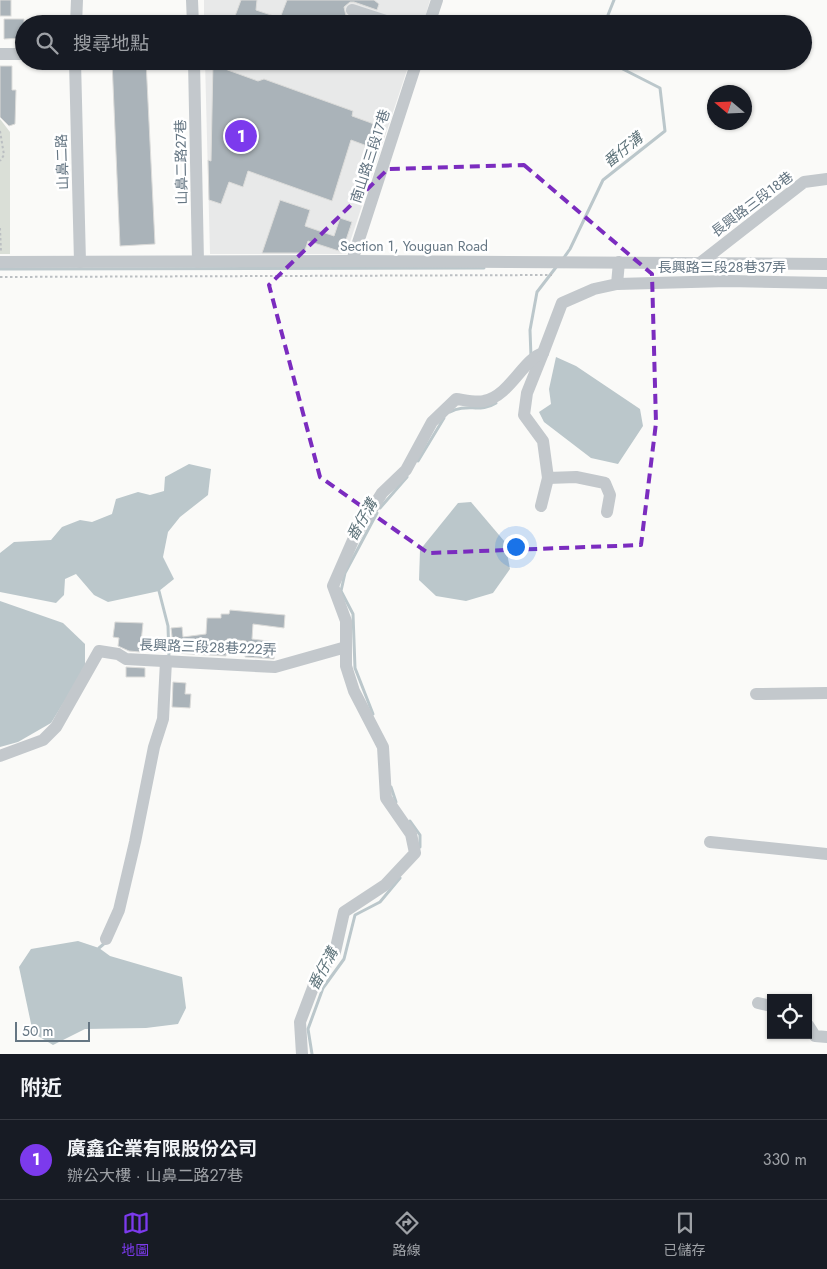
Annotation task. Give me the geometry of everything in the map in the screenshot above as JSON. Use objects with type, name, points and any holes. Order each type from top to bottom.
[{"type":"street","points":[[76,0],[76,15]]},
{"type":"street","points":[[192,0],[193,15]]},
{"type":"street","points":[[433,15],[437,0]]},
{"type":"street","points":[[352,10],[367,15]]},
{"type":"street","points":[[0,54],[15,54]]},
{"type":"street","name":"山鼻二路","points":[[74,70],[80,262]]},
{"type":"street","name":"山鼻二路27巷","points":[[194,70],[198,262]]},
{"type":"street","name":"南山路三段17巷","points":[[352,261],[414,70]]},
{"type":"street","name":"長興路三段18巷","points":[[700,263],[804,182],[827,179]]},
{"type":"street","name":"Section 1, Youguan Road","points":[[0,262],[352,261],[827,264]]},
{"type":"street","points":[[617,284],[619,262]]},
{"type":"street","name":"長興路三段28巷37弄","points":[[543,353],[562,303],[594,289],[617,284],[728,281],[827,283]]},
{"type":"street","points":[[541,506],[548,478],[543,441],[524,416],[527,393],[543,353]]},
{"type":"street","points":[[302,1054],[300,1022],[316,977],[335,952],[344,912],[385,885],[415,853],[411,834],[386,798],[383,747],[354,691],[346,666],[346,621],[333,586],[354,538],[382,493],[406,470],[432,422],[456,399],[484,401],[510,386],[535,355],[543,353]]},
{"type":"street","points":[[548,478],[576,477],[605,484],[610,495],[608,512]]},
{"type":"street","name":"長興路三段28巷222弄","points":[[0,756],[44,740],[56,726],[99,651],[118,654],[126,659],[275,667],[346,647]]},
{"type":"street","points":[[106,939],[119,910],[136,842],[154,747],[163,718],[166,661]]},
{"type":"street","points":[[756,694],[827,693]]},
{"type":"street","points":[[710,842],[827,854]]},
{"type":"street","points":[[812,1032],[814,1036],[827,1037]]},
{"type":"path","points":[[0,131],[4,155],[0,161]]},
{"type":"path","points":[[0,228],[0,262]]},
{"type":"path","points":[[0,277],[555,274]]},
{"type":"highlighted area","points":[[524,165],[652,274],[656,423],[641,545],[428,553],[320,477],[269,285],[388,169]]},
{"type":"shaded area","points":[[204,0],[430,0],[426,15],[204,15]]},
{"type":"shaded area","points":[[205,70],[407,70],[346,254],[210,254]]},
{"type":"shaded area","points":[[0,119],[10,132],[10,254],[0,254]]},
{"type":"shaded area","points":[[556,357],[576,366],[640,409],[643,426],[618,464],[591,458],[544,422],[539,412],[551,404],[549,389]]},
{"type":"shaded area","points":[[189,464],[211,469],[208,495],[180,517],[168,532],[163,557],[174,579],[159,591],[108,602],[94,595],[76,574],[65,579],[64,595],[56,603],[0,592],[0,553],[14,542],[51,540],[62,527],[80,520],[92,522],[112,514],[116,499],[138,492],[150,495],[164,491],[165,477]]},
{"type":"shaded area","points":[[471,502],[505,542],[510,569],[493,593],[466,601],[436,596],[419,580],[420,550],[458,503]]},
{"type":"shaded area","points":[[0,601],[63,623],[85,644],[85,668],[51,723],[18,742],[0,747]]},
{"type":"shaded area","points":[[78,941],[99,948],[110,956],[182,977],[186,1008],[178,1024],[146,1028],[85,1029],[53,1045],[33,1033],[19,967],[31,949]]},
{"type":"building","points":[[0,0],[11,0],[11,16],[0,16]]},
{"type":"building","points":[[241,0],[257,0],[256,10],[271,15],[235,15]]},
{"type":"building","points":[[287,0],[374,0],[379,4],[377,10],[354,2],[350,2],[344,7],[346,15],[281,15]]},
{"type":"building","points":[[4,19],[15,19],[15,38],[4,39]]},
{"type":"building","points":[[0,66],[12,66],[12,90],[16,90],[15,124],[9,126],[0,117]]},
{"type":"building","points":[[112,70],[146,70],[155,244],[120,246]]},
{"type":"building","points":[[213,70],[228,70],[258,81],[264,79],[353,111],[352,116],[385,128],[378,150],[351,140],[332,201],[248,171],[243,187],[229,182],[221,204],[209,200],[208,160],[211,161]]},
{"type":"building","points":[[280,200],[310,210],[305,226],[334,236],[340,218],[352,222],[342,252],[308,241],[304,253],[262,253]]},
{"type":"building","points":[[230,610],[285,615],[284,628],[253,624],[252,639],[276,642],[274,659],[245,657],[246,641],[227,639],[226,656],[174,653],[171,628],[182,627],[183,637],[206,634],[207,618],[221,618],[221,614],[229,614]]},
{"type":"building","points":[[115,622],[143,623],[140,652],[129,651],[118,646],[119,638],[113,637]]},
{"type":"building","points":[[126,667],[145,668],[145,677],[126,677]]},
{"type":"building","points":[[173,682],[186,683],[185,694],[191,694],[190,708],[172,707]]},
{"type":"waterway","name":"番仔溝","points":[[608,15],[614,0]]},
{"type":"waterway","name":"番仔溝","points":[[563,259],[570,249],[603,180],[665,131],[660,88],[625,70]]},
{"type":"waterway","name":"番仔溝","points":[[531,357],[530,330],[537,292],[557,266]]},
{"type":"waterway","points":[[0,269],[484,268]]},
{"type":"waterway","name":"番仔溝","points":[[450,412],[462,408],[485,407],[496,403]]},
{"type":"waterway","name":"番仔溝","points":[[418,461],[444,418]]},
{"type":"waterway","name":"番仔溝","points":[[380,508],[407,477]]},
{"type":"waterway","name":"番仔溝","points":[[373,714],[355,668],[353,614],[341,591],[345,573],[377,513]]},
{"type":"waterway","points":[[159,591],[168,626],[169,658]]},
{"type":"waterway","name":"番仔溝","points":[[391,787],[396,802]]},
{"type":"waterway","name":"番仔溝","points":[[410,821],[420,835],[420,847]]},
{"type":"waterway","name":"番仔溝","points":[[312,1054],[308,1029],[323,988],[344,959],[355,915],[380,902],[400,878]]},
{"type":"waterway","points":[[99,948],[106,942]]},
{"type":"place","name":"廣鑫企業有限股份公司","points":[[241,136]]}]
